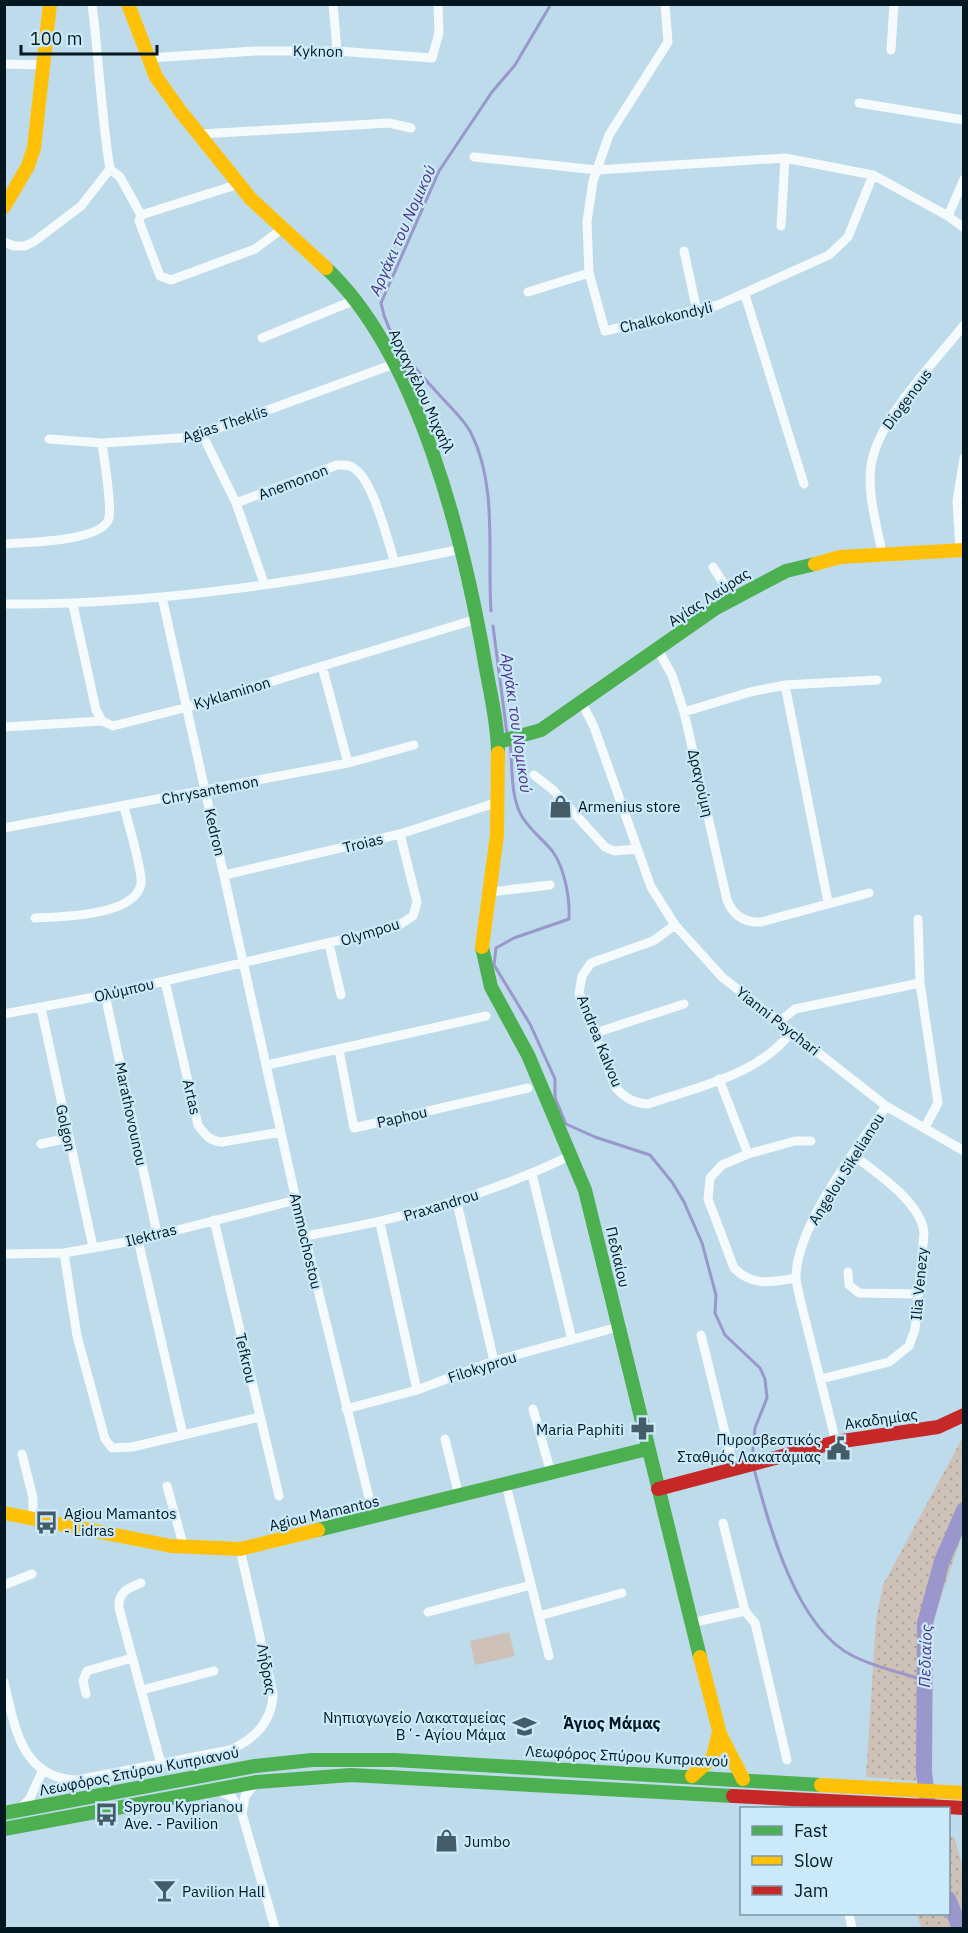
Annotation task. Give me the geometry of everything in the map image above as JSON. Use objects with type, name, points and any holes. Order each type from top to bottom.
[{"type":"street","points":[[4,207],[24,173],[34,147],[50,4]]},
{"type":"street","points":[[92,4],[100,66],[102,119],[110,169],[120,177],[141,215],[139,221],[160,276],[171,280],[255,249],[282,229]]},
{"type":"street","name":"Αρχαγγέλου Μιχαήλ","points":[[128,4],[156,77],[165,90],[239,184],[282,229],[334,276],[355,300],[380,337],[394,364],[445,485],[461,549],[505,740],[498,802]]},
{"type":"street","points":[[333,4],[337,51]]},
{"type":"street","name":"Kyknon","points":[[149,58],[255,51],[337,51],[432,58],[439,33],[438,4]]},
{"type":"street","name":"Chalkokondyli","points":[[665,4],[668,42],[609,135],[597,170],[587,222],[589,273],[605,331],[697,311],[745,295],[829,255],[848,237],[873,176]]},
{"type":"street","points":[[891,50],[894,4]]},
{"type":"street","points":[[4,64],[44,65]]},
{"type":"street","points":[[859,103],[963,120]]},
{"type":"street","points":[[201,134],[389,123],[411,128]]},
{"type":"street","points":[[474,157],[597,170],[785,158],[873,176],[948,216],[963,228]]},
{"type":"street","points":[[781,226],[785,158]]},
{"type":"street","points":[[4,242],[14,246],[25,246],[35,241],[81,206],[110,169]]},
{"type":"street","points":[[948,216],[963,179]]},
{"type":"street","points":[[141,215],[239,184]]},
{"type":"street","points":[[684,251],[697,311]]},
{"type":"street","points":[[528,292],[589,273]]},
{"type":"street","points":[[745,295],[804,484]]},
{"type":"street","points":[[262,338],[355,300]]},
{"type":"street","name":"Diogenous","points":[[882,553],[870,484],[876,444],[889,421],[963,325]]},
{"type":"street","name":"Agias Theklis","points":[[49,439],[102,443],[176,440],[202,434],[394,364]]},
{"type":"street","points":[[202,434],[236,504],[264,583]]},
{"type":"street","points":[[4,544],[90,535],[104,526],[109,516],[102,443]]},
{"type":"street","points":[[962,550],[957,501],[963,458]]},
{"type":"street","name":"Anemonon","points":[[236,504],[337,465],[348,465],[360,473],[368,487],[395,563]]},
{"type":"street","points":[[4,604],[73,605],[162,597],[395,563],[461,549]]},
{"type":"street","name":"Αγίας Λαύρας","points":[[505,740],[541,730],[733,598],[802,565],[840,557],[882,553],[962,550]]},
{"type":"street","points":[[713,567],[733,598]]},
{"type":"street","name":"Kedron","points":[[162,597],[243,962]]},
{"type":"street","points":[[73,605],[96,710],[102,721]]},
{"type":"street","name":"Kyklaminon","points":[[4,727],[102,721],[113,726],[120,725],[188,707],[477,620]]},
{"type":"street","name":"Δραγούμη","points":[[658,650],[672,675],[684,712],[727,900],[738,917],[760,922],[828,902]]},
{"type":"street","points":[[322,666],[348,764]]},
{"type":"street","points":[[684,712],[750,692],[785,685],[877,680]]},
{"type":"street","points":[[785,685],[828,902],[869,893]]},
{"type":"street","name":"Yianni Psychari","points":[[582,703],[594,727],[651,887],[675,925],[722,977],[886,1106],[963,1151]]},
{"type":"street","name":"Chrysantemon","points":[[4,828],[348,764],[414,745]]},
{"type":"street","points":[[534,775],[554,790],[605,846],[614,851],[637,849]]},
{"type":"street","name":"Troias","points":[[225,874],[399,834],[498,802]]},
{"type":"street","name":"Πεδιαίου","points":[[498,802],[497,835],[482,950],[484,967],[491,987],[528,1055],[585,1190],[647,1449],[719,1731],[730,1758],[743,1779]]},
{"type":"street","points":[[35,918],[66,917],[112,908],[124,905],[136,895],[142,881],[124,807]]},
{"type":"street","name":"Olympou","points":[[243,962],[396,927],[413,916],[417,902],[416,892],[399,834]]},
{"type":"street","points":[[490,892],[550,885]]},
{"type":"street","points":[[918,919],[920,983],[938,1103],[925,1127]]},
{"type":"street","name":"Andrea Kalvou","points":[[675,925],[653,941],[596,960],[586,968],[579,984],[579,993],[615,1087],[636,1103],[648,1104],[719,1079],[764,1059],[782,1046],[792,1031]]},
{"type":"street","points":[[329,944],[341,995]]},
{"type":"street","name":"Ολύμπου","points":[[5,1012],[41,1008],[105,995],[243,962]]},
{"type":"street","name":"Ammochostou","points":[[243,962],[296,1200],[374,1518]]},
{"type":"street","name":"Artas","points":[[165,981],[198,1125],[203,1133],[214,1141],[222,1142],[281,1132]]},
{"type":"street","points":[[780,1021],[795,1009],[920,983]]},
{"type":"street","name":"Marathovounou","points":[[105,995],[157,1233]]},
{"type":"street","points":[[595,1033],[684,1004]]},
{"type":"street","name":"Golgon","points":[[41,1008],[93,1248]]},
{"type":"street","points":[[267,1065],[486,1016]]},
{"type":"street","name":"Paphou","points":[[339,1050],[354,1128],[528,1088]]},
{"type":"street","points":[[719,1079],[748,1154]]},
{"type":"street","name":"Angelou Sikelianou","points":[[836,1442],[796,1278],[803,1242],[809,1227],[886,1106]]},
{"type":"street","points":[[41,1144],[68,1138]]},
{"type":"street","points":[[796,1278],[756,1282],[747,1279],[734,1268],[707,1191],[715,1170],[748,1154],[795,1141],[811,1141]]},
{"type":"street","name":"Praxandrou","points":[[305,1236],[380,1223],[457,1203],[532,1174],[572,1155]]},
{"type":"street","name":"Ilia Venezy","points":[[821,1378],[889,1362],[900,1355],[914,1337],[924,1234],[921,1220],[891,1186],[853,1155]]},
{"type":"street","points":[[532,1174],[572,1340]]},
{"type":"street","name":"Ilektras","points":[[4,1254],[64,1253],[138,1240],[157,1233],[296,1200]]},
{"type":"street","points":[[457,1203],[494,1361]]},
{"type":"street","name":"Tefkrou","points":[[214,1220],[279,1496]]},
{"type":"street","points":[[380,1223],[417,1389]]},
{"type":"street","points":[[138,1240],[183,1435]]},
{"type":"street","points":[[64,1253],[77,1336],[105,1439],[112,1448],[120,1449],[260,1417]]},
{"type":"street","points":[[848,1272],[849,1285],[860,1293],[918,1294]]},
{"type":"street","name":"Filokyprou","points":[[346,1409],[417,1389],[494,1361],[618,1327]]},
{"type":"street","points":[[702,1335],[734,1469]]},
{"type":"street","points":[[533,1409],[551,1473]]},
{"type":"street","name":"Ακαδημίας","points":[[658,1490],[836,1442],[938,1427],[963,1415]]},
{"type":"street","points":[[445,1439],[459,1497]]},
{"type":"street","name":"Agiou Mamantos","points":[[4,1513],[184,1548],[240,1549],[374,1518],[647,1449]]},
{"type":"street","points":[[22,1454],[33,1498],[33,1519]]},
{"type":"street","points":[[506,1485],[549,1656]]},
{"type":"street","points":[[167,1486],[184,1548]]},
{"type":"street","points":[[723,1523],[745,1611],[755,1623],[787,1760]]},
{"type":"street","name":"Λήδρας","points":[[42,1772],[55,1777],[78,1780],[230,1750],[255,1735],[269,1716],[273,1703],[272,1680],[240,1549]]},
{"type":"street","points":[[4,1586],[32,1574]]},
{"type":"street","points":[[141,1583],[123,1591],[118,1602],[160,1764]]},
{"type":"street","points":[[428,1612],[531,1585]]},
{"type":"street","points":[[539,1616],[622,1593]]},
{"type":"street","points":[[691,1623],[745,1611]]},
{"type":"street","points":[[86,1694],[83,1681],[87,1671],[132,1658]]},
{"type":"street","points":[[142,1690],[214,1671]]},
{"type":"street","points":[[4,1682],[19,1734],[32,1760],[42,1772],[30,1798],[19,1810]]},
{"type":"street","points":[[4,1725],[15,1722]]},
{"type":"street","points":[[692,1776],[713,1757],[719,1731]]},
{"type":"street","name":"Λεωφόρος Σπύρου Κυπριανού","points":[[4,1813],[190,1777],[312,1760],[394,1760],[961,1792]]},
{"type":"street","name":"Λεωφόρος Σπύρου Κυπριανού","points":[[4,1829],[214,1789],[318,1776],[390,1775],[818,1804],[844,1805],[864,1802],[945,1807]]},
{"type":"street","points":[[242,1815],[246,1796],[257,1782]]},
{"type":"street","points":[[214,1789],[231,1797],[242,1815],[275,1929]]},
{"type":"shaded area","points":[[963,1437],[963,1533],[922,1662],[926,1673],[929,1723],[916,1781],[866,1777],[876,1621],[883,1585]]},
{"type":"shaded area","points":[[509,1632],[515,1656],[475,1665],[470,1641]]},
{"type":"shaded area","points":[[950,1836],[954,1837],[963,1867],[963,1928],[921,1928],[917,1915],[950,1915]]},
{"type":"waterway","name":"Αργάκι του Νομικού","points":[[491,611],[490,520],[485,475],[479,454],[466,424],[415,368],[397,344],[381,303],[439,171],[492,92],[515,65],[551,4]]},
{"type":"waterway","name":"Αργάκι του Νομικού","points":[[493,626],[507,734]]},
{"type":"waterway","name":"Αργάκι του Νομικού","points":[[510,744],[513,788],[517,805],[527,824],[553,852],[561,867],[569,902],[569,919],[514,938],[496,948],[494,965],[530,1024],[555,1079],[555,1098],[566,1124],[595,1137],[650,1155],[672,1182],[684,1202],[702,1243],[716,1295],[715,1313],[725,1335],[760,1368],[765,1379],[767,1398],[755,1428],[752,1460]]},
{"type":"waterway","name":"Αργάκι του Νομικού","points":[[754,1469],[768,1518],[788,1573],[816,1623],[833,1642],[853,1656],[923,1680]]},
{"type":"waterway","name":"Πεδιαίος","points":[[928,1805],[924,1772],[925,1623],[942,1561],[964,1510]]},
{"type":"waterway","name":"Πεδιαίος","points":[[950,1904],[960,1928]]},
{"type":"traffic: fast","points":[[326,268],[359,305],[387,349],[412,399],[432,453],[450,508],[476,615],[495,719],[498,753]]},
{"type":"traffic: fast","points":[[498,742],[541,730],[716,608],[786,571],[815,564]]},
{"type":"traffic: fast","points":[[482,947],[491,987],[528,1055],[585,1190],[700,1657]]},
{"type":"traffic: fast","points":[[318,1530],[647,1449]]},
{"type":"traffic: fast","points":[[4,1813],[255,1766],[312,1760],[395,1760],[821,1785]]},
{"type":"traffic: fast","points":[[4,1829],[257,1782],[351,1775],[733,1796]]},
{"type":"traffic: slow","points":[[4,207],[28,166],[34,148],[50,4]]},
{"type":"traffic: slow","points":[[128,4],[156,77],[181,112],[251,199],[326,268]]},
{"type":"traffic: slow","points":[[815,564],[840,557],[964,550]]},
{"type":"traffic: slow","points":[[482,947],[497,835],[498,753]]},
{"type":"traffic: slow","points":[[4,1513],[171,1546],[240,1549],[318,1530]]},
{"type":"traffic: slow","points":[[700,1657],[720,1734],[743,1779]]},
{"type":"traffic: slow","points":[[692,1776],[713,1757],[719,1732]]},
{"type":"traffic: slow","points":[[821,1785],[964,1793]]},
{"type":"traffic: jam","points":[[658,1489],[836,1442],[938,1427],[964,1415]]},
{"type":"traffic: jam","points":[[733,1796],[945,1807]]},
{"type":"traffic: jam","points":[[950,1807],[964,1808]]},
{"type":"place","name":"Armenius store","points":[[560,806]]},
{"type":"place","name":"Maria Paphiti","points":[[642,1429]]},
{"type":"place","name":"Πυροσβεστικός Σταθμός Λακατάμιας","points":[[839,1448]]},
{"type":"place","name":"Agiou Mamantos - Lidras","points":[[46,1522]]},
{"type":"place","name":"Νηπιαγωγείο Λακαταμείας Β΄- Αγίου Μάμα","points":[[524,1726]]},
{"type":"place","name":"Spyrou Kyprianou Ave. - Pavilion","points":[[106,1815]]},
{"type":"place","name":"Jumbo","points":[[446,1841]]},
{"type":"place","name":"Pavilion Hall","points":[[164,1891]]},
{"type":"district","name":"Άγιος Μάμας","points":[[612,1723]]}]
